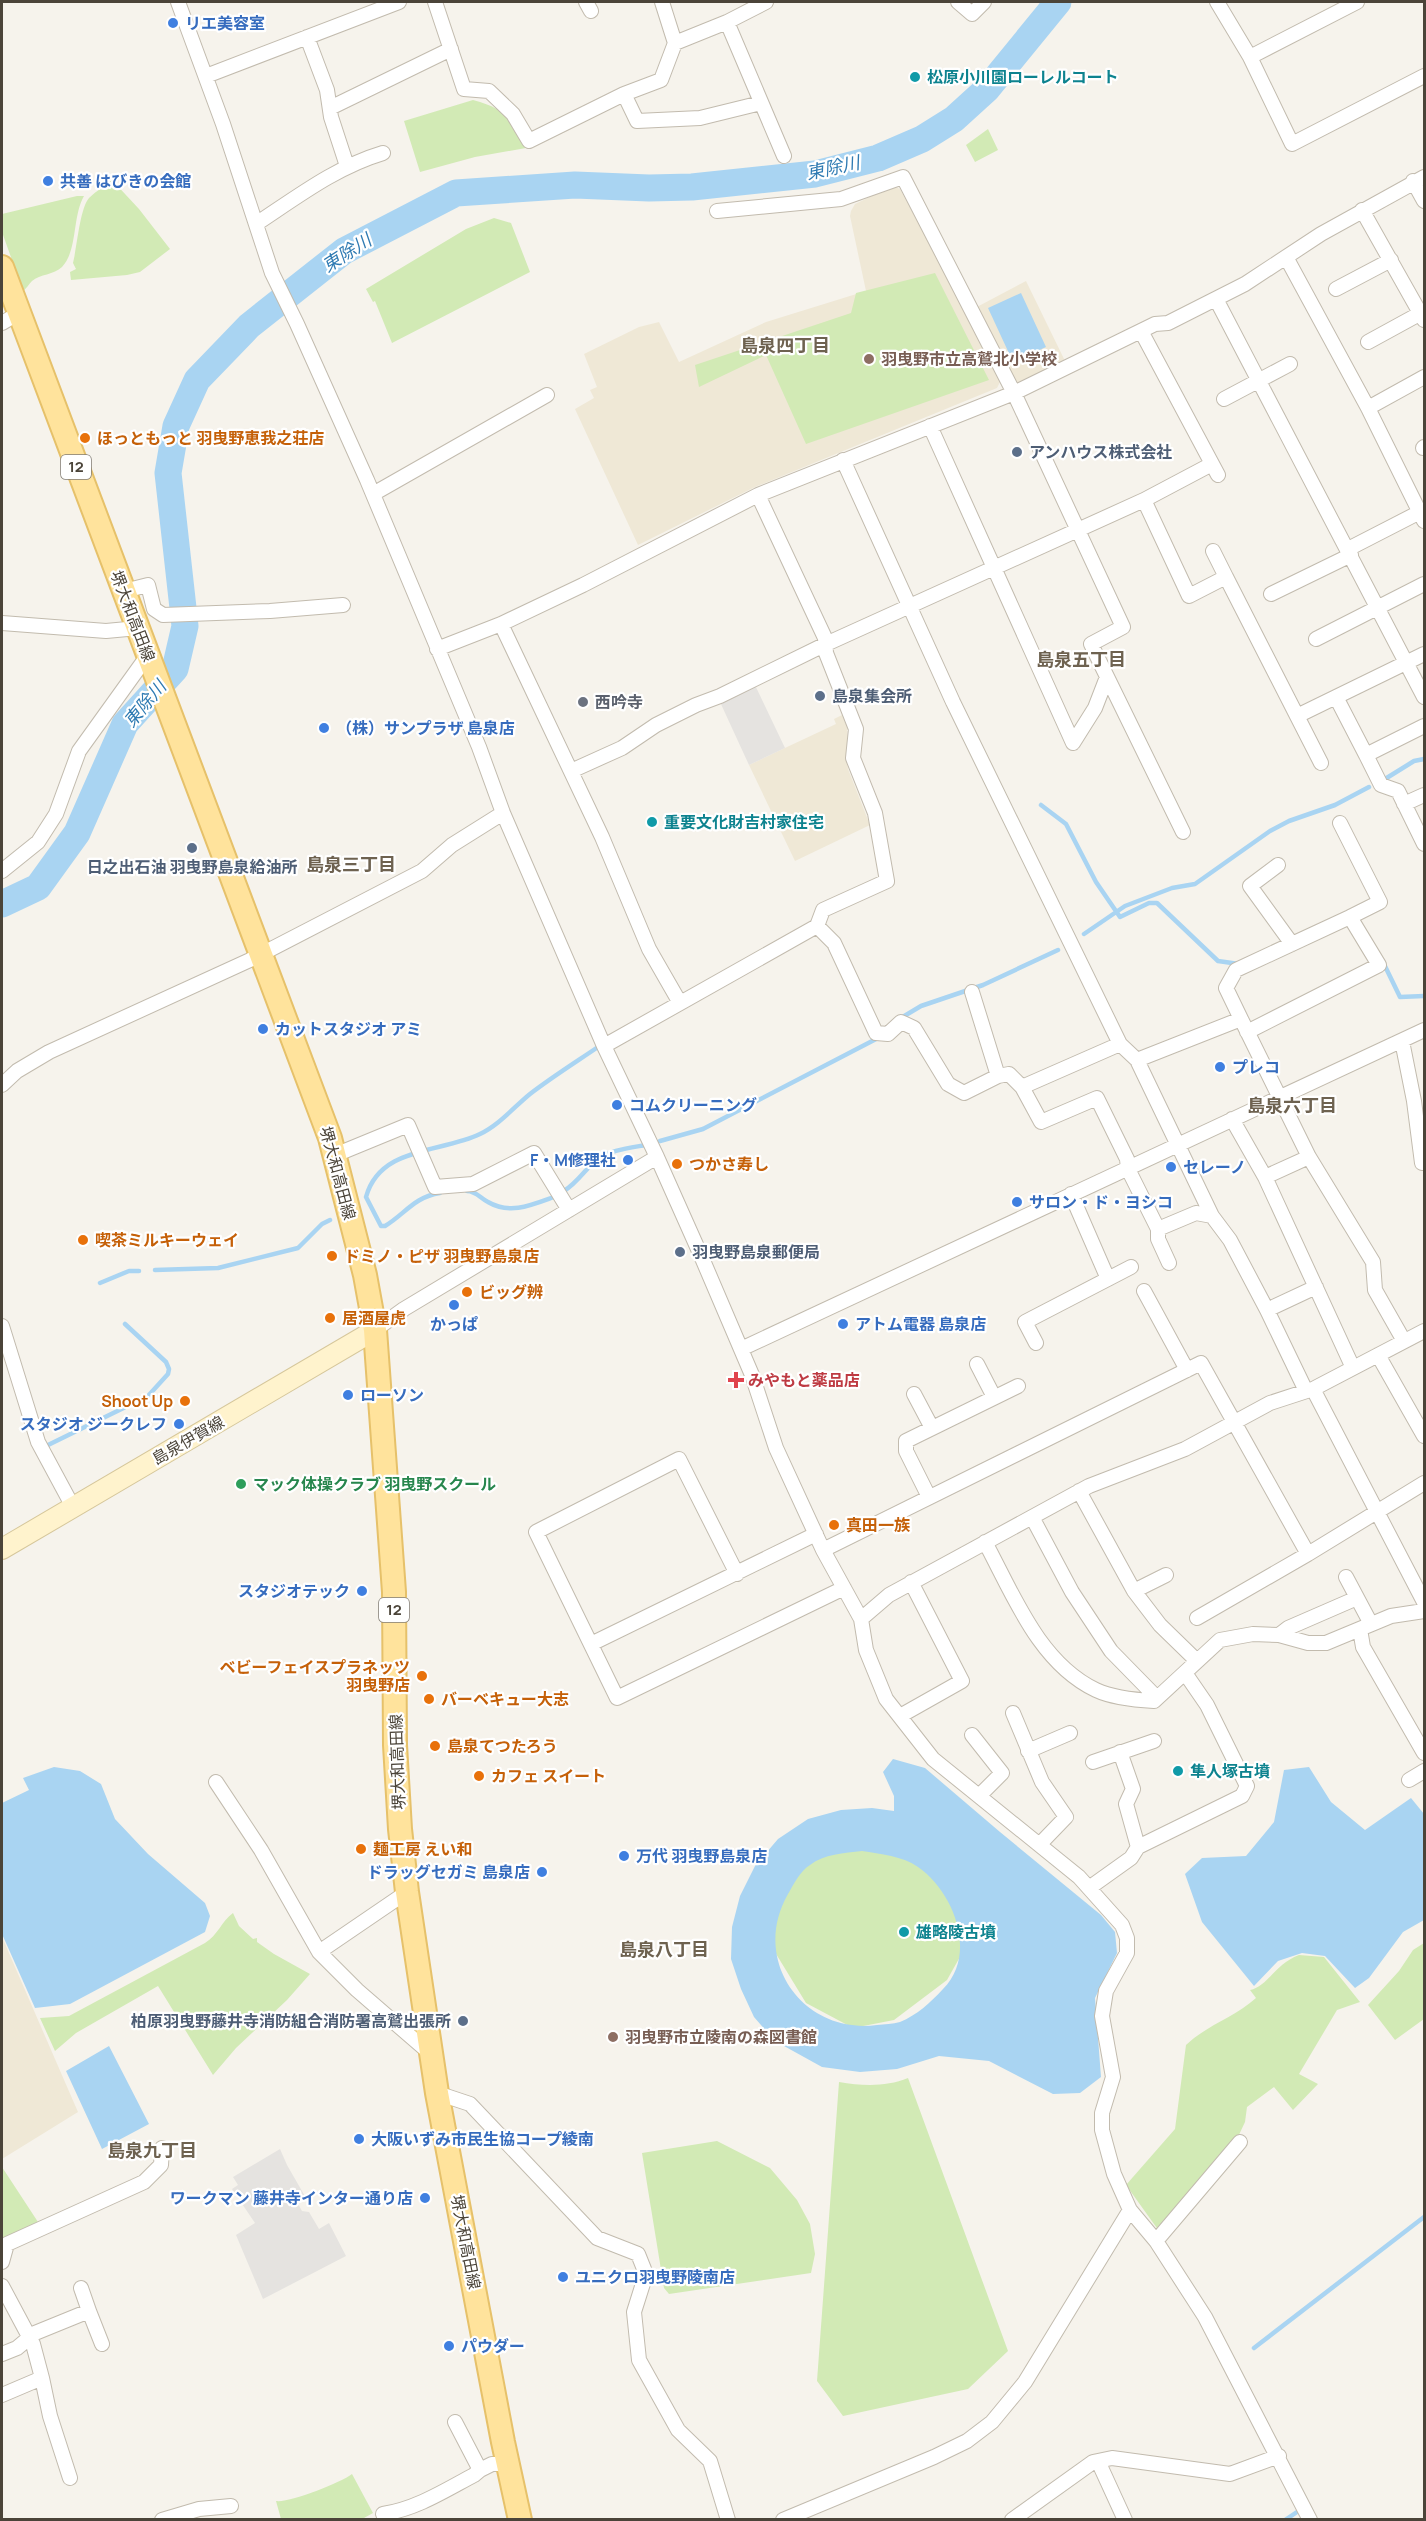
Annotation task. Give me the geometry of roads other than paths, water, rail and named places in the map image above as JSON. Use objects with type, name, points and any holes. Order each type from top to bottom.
[{"type":"main road","name":"堺大和高田線","points":[[2,267],[10,318],[124,591],[262,954],[335,1155],[365,1275],[375,1330],[394,1592],[395,1745],[400,1829],[407,1892],[437,2093],[520,2520]]},
{"type":"main road","name":"島泉伊賀線","points":[[2,1549],[375,1330]]},
{"type":"street","points":[[178,2],[206,76],[272,273],[373,494],[479,747],[503,813],[604,1046],[657,1157],[741,1349],[776,1448],[823,1550],[861,1619],[866,1650],[886,1699],[933,1758],[1040,1844],[1089,1888],[1122,1924],[1127,1938],[1127,1953],[1106,1991],[1102,2016],[1113,2077],[1102,2113],[1102,2130],[1114,2174],[1130,2210],[1156,2241],[1205,2317],[1311,2520]]},
{"type":"street","points":[[206,76],[399,2]]},
{"type":"street","points":[[435,2],[464,89],[489,91],[513,114],[529,141],[624,94],[661,80],[675,43],[662,2]]},
{"type":"street","points":[[675,43],[727,22],[766,2]]},
{"type":"street","points":[[958,2],[972,14],[984,2]]},
{"type":"street","points":[[1220,2],[1250,57],[1292,144],[1425,76]]},
{"type":"street","points":[[1250,57],[1357,2]]},
{"type":"street","points":[[727,22],[784,156]]},
{"type":"street","points":[[307,37],[327,90],[347,166]]},
{"type":"street","points":[[330,108],[451,49]]},
{"type":"street","points":[[624,94],[638,121],[700,118],[761,103]]},
{"type":"street","points":[[256,224],[347,166],[383,153]]},
{"type":"street","points":[[717,212],[841,199],[903,177],[1014,393],[1123,627],[1091,644],[1183,832]]},
{"type":"street","points":[[437,648],[501,624],[631,562],[634,558],[758,495],[1014,393],[1155,324],[1168,322],[1216,299],[1362,210],[1419,179],[1425,201]]},
{"type":"street","points":[[1362,210],[1423,317],[1368,342]]},
{"type":"street","points":[[1271,594],[1349,552],[1422,517],[1368,408],[1286,257]]},
{"type":"street","points":[[1336,290],[1391,260]]},
{"type":"street","points":[[1216,299],[1425,697]]},
{"type":"street","points":[[571,771],[622,748],[656,725],[696,705],[720,696],[825,644],[1077,529],[1215,470],[1141,331]]},
{"type":"street","points":[[1224,399],[1290,364]]},
{"type":"street","points":[[1368,408],[1425,377]]},
{"type":"street","points":[[373,494],[547,395]]},
{"type":"street","points":[[930,426],[1073,743],[1095,708],[1107,676]]},
{"type":"street","points":[[843,460],[994,789],[1120,1044],[1137,1060],[1212,1216],[1230,1240],[1425,1602]]},
{"type":"street","points":[[604,1046],[817,926],[823,910],[887,881],[875,813],[853,758],[856,729],[826,653],[825,638],[758,495]]},
{"type":"street","points":[[1144,500],[1190,596],[1226,577]]},
{"type":"street","points":[[1213,551],[1321,763]]},
{"type":"street","points":[[1316,639],[1425,584]]},
{"type":"street","points":[[124,591],[148,585],[154,609],[163,615],[216,614],[343,605]]},
{"type":"street","points":[[2,623],[106,631],[138,628]]},
{"type":"street","points":[[501,624],[602,837],[649,949],[680,1003]]},
{"type":"street","points":[[1297,716],[1425,654]]},
{"type":"street","points":[[2,871],[38,842],[56,814],[78,751],[150,660]]},
{"type":"street","points":[[1336,697],[1381,785],[1398,791],[1425,844]]},
{"type":"street","points":[[1366,755],[1425,726]]},
{"type":"street","points":[[1404,804],[1425,795]]},
{"type":"street","points":[[2,1085],[17,1071],[49,1052],[262,954],[422,871],[452,845],[503,813]]},
{"type":"street","points":[[1340,823],[1380,902],[1236,969],[1226,988],[1309,1157],[1373,1262],[1375,1290],[1404,1341]]},
{"type":"street","points":[[1278,865],[1250,886],[1292,944]]},
{"type":"street","points":[[1137,1060],[1244,1025],[1379,965],[1350,917]]},
{"type":"street","points":[[817,926],[834,943],[876,1033],[888,1034],[901,1022],[914,1028],[948,1084],[964,1093],[998,1076],[1009,1074],[1022,1087],[1041,1122],[1097,1098],[1128,1169],[1158,1229],[1158,1239],[1169,1263]]},
{"type":"street","points":[[972,992],[998,1076]]},
{"type":"street","points":[[741,1349],[1425,1030]]},
{"type":"street","points":[[1402,1041],[1419,1100],[1422,1163]]},
{"type":"street","points":[[1022,1087],[1120,1044]]},
{"type":"street","points":[[1232,1119],[1265,1177],[1353,1368]]},
{"type":"street","points":[[335,1155],[408,1125],[435,1187],[473,1185],[534,1152],[569,1210]]},
{"type":"street","points":[[375,1330],[404,1308],[657,1157]]},
{"type":"street","points":[[1265,1177],[1309,1157]]},
{"type":"street","points":[[1071,1194],[1108,1279]]},
{"type":"street","points":[[1158,1229],[1196,1214],[1212,1216]]},
{"type":"street","points":[[1036,1343],[1025,1322],[1131,1267]]},
{"type":"street","points":[[1267,1310],[1316,1287]]},
{"type":"street","points":[[1144,1292],[1187,1370]]},
{"type":"street","points":[[2,1326],[38,1442],[73,1507]]},
{"type":"street","points":[[861,1619],[889,1595],[911,1582],[1079,1491],[1185,1449],[1270,1403],[1310,1390],[1425,1331]]},
{"type":"street","points":[[1378,1355],[1425,1436]]},
{"type":"street","points":[[823,1550],[1201,1363],[1308,1554]]},
{"type":"street","points":[[977,1364],[994,1397]]},
{"type":"street","points":[[929,1497],[906,1451],[906,1441],[1018,1386]]},
{"type":"street","points":[[914,1394],[932,1428]]},
{"type":"street","points":[[737,1574],[679,1459],[536,1532],[617,1698],[844,1588]]},
{"type":"street","points":[[1197,1617],[1308,1554],[1377,1510],[1425,1483]]},
{"type":"street","points":[[1079,1491],[1134,1592],[1160,1625],[1197,1661]]},
{"type":"street","points":[[1032,1517],[1072,1592],[1111,1651],[1157,1698]]},
{"type":"street","points":[[591,1644],[816,1534]]},
{"type":"street","points":[[985,1542],[1031,1626],[1052,1656],[1079,1679],[1097,1690],[1132,1700],[1154,1701],[1220,1640],[1253,1634],[1279,1635],[1308,1643],[1326,1643],[1391,1616],[1425,1611]]},
{"type":"street","points":[[1134,1592],[1166,1575]]},
{"type":"street","points":[[1346,1577],[1357,1598],[1365,1627],[1363,1647],[1425,1753]]},
{"type":"street","points":[[900,1716],[962,1682],[911,1582]]},
{"type":"street","points":[[1279,1635],[1288,1628],[1357,1598]]},
{"type":"street","points":[[1089,1888],[1131,1858],[1138,1847],[1242,1796],[1247,1786],[1207,1705],[1185,1673]]},
{"type":"street","points":[[1012,1713],[1042,1782],[1066,1817],[1040,1844]]},
{"type":"street","points":[[1028,1751],[1071,1732]]},
{"type":"street","points":[[972,1735],[1002,1773],[980,1796]]},
{"type":"street","points":[[1093,1762],[1154,1741]]},
{"type":"street","points":[[1120,1752],[1133,1789],[1126,1804],[1138,1847]]},
{"type":"street","points":[[1408,1780],[1425,1771]]},
{"type":"street","points":[[216,1782],[261,1850],[319,1952],[357,1990],[432,2055]]},
{"type":"street","points":[[319,1952],[407,1892]]},
{"type":"street","points":[[437,2093],[470,2104],[597,2238],[638,2254],[645,2274],[634,2312],[639,2360],[678,2430],[710,2461],[728,2520]]},
{"type":"street","points":[[1156,2241],[1240,2142]]},
{"type":"street","points":[[2,2262],[7,2244],[144,2182],[161,2165],[162,2148]]},
{"type":"street","points":[[783,2520],[934,2457],[967,2441],[992,2422],[1025,2382],[1130,2210]]},
{"type":"street","points":[[2,2286],[33,2344],[50,2416],[70,2478]]},
{"type":"street","points":[[81,2288],[102,2344]]},
{"type":"street","points":[[2,2354],[17,2348],[29,2336],[89,2311]]},
{"type":"street","points":[[2,2394],[42,2378]]},
{"type":"street","points":[[455,2422],[480,2470]]},
{"type":"street","points":[[1012,2520],[1029,2506],[1098,2461],[1112,2458],[1230,2474],[1279,2457]]},
{"type":"street","points":[[1098,2461],[1125,2520]]},
{"type":"street","points":[[383,2514],[403,2511],[425,2502],[492,2464],[508,2464]]},
{"type":"street","points":[[162,2520],[199,2509],[231,2506]]},
{"type":"street","points":[[1029,2506],[1036,2520]]},
{"type":"water","points":[[1021,293],[1046,347],[1013,362],[988,308]]},
{"type":"water","points":[[893,1759],[925,1768],[1101,1915],[1115,1932],[1117,1953],[1095,1998],[1101,2077],[1080,2093],[1053,2094],[989,2061],[939,2056],[897,2069],[860,2072],[822,2067],[775,2041],[754,2017],[731,1959],[732,1927],[740,1896],[755,1866],[778,1839],[808,1819],[841,1810],[872,1808],[894,1811],[894,1796],[883,1772]],"holes":[[[862,1851],[891,1856],[918,1867],[942,1892],[957,1924],[960,1942],[959,1959],[953,1975],[928,2004],[900,2022],[850,2025],[827,2018],[806,2005],[790,1988],[780,1967],[775,1944],[778,1919],[788,1894],[798,1878],[816,1861],[841,1853]]]},
{"type":"water","points":[[54,1767],[80,1771],[101,1784],[115,1819],[148,1854],[205,1903],[210,1916],[205,1932],[70,2004],[35,2008],[2,1934],[2,1803],[29,1790],[23,1778]]},
{"type":"water","points":[[1309,1767],[1331,1802],[1365,1830],[1411,1798],[1424,1814],[1424,1920],[1403,1932],[1369,1978],[1355,1988],[1325,1956],[1302,1953],[1278,1961],[1254,1986],[1202,1922],[1185,1874],[1202,1858],[1246,1856],[1274,1822],[1284,1770]]},
{"type":"water","points":[[109,2046],[149,2124],[102,2149],[66,2071]]},
{"type":"waterway","name":"東除川","points":[[2,904],[38,887],[77,833],[125,724],[175,669],[185,626],[168,473],[176,426],[197,380],[249,326],[344,251],[456,193],[575,185],[692,187],[815,174],[878,158],[922,139],[954,119],[987,89],[1058,2]]},
{"type":"waterway","points":[[1385,779],[1414,761],[1424,759]]},
{"type":"waterway","points":[[1084,934],[1125,906],[1172,888],[1195,884],[1270,831],[1289,821],[1335,805],[1369,787]]},
{"type":"waterway","points":[[1041,805],[1066,824],[1096,882],[1120,917],[1149,903],[1157,903],[1218,961],[1239,964]]},
{"type":"waterway","points":[[901,1018],[921,1006],[983,985],[1058,950]]},
{"type":"waterway","points":[[1383,962],[1400,997],[1424,996]]},
{"type":"waterway","points":[[660,1141],[703,1129],[878,1038]]},
{"type":"waterway","points":[[440,1193],[416,1202],[385,1226],[381,1226],[366,1197],[373,1180],[384,1168],[414,1154],[480,1134],[500,1121],[538,1088],[598,1047]]},
{"type":"waterway","points":[[564,1191],[595,1161],[606,1154],[646,1145]]},
{"type":"waterway","points":[[467,1191],[504,1208],[521,1207],[554,1197]]},
{"type":"waterway","points":[[155,1270],[218,1268],[298,1248],[322,1224],[330,1220]]},
{"type":"waterway","points":[[100,1283],[129,1271],[139,1271]]},
{"type":"waterway","points":[[46,1446],[148,1396],[168,1374],[169,1369],[166,1362],[125,1324]]},
{"type":"waterway","points":[[1254,2348],[1424,2217]]},
{"type":"waterway","points":[[1285,2520],[1297,2512]]},
{"type":"place","name":"リエ美容室","points":[[173,23]]},
{"type":"place","name":"松原小川園ローレルコート","points":[[915,77]]},
{"type":"place","name":"共善 はびきの会館","points":[[48,181]]},
{"type":"place","name":"羽曳野市立高鷲北小学校","points":[[869,359]]},
{"type":"place","name":"ほっともっと 羽曳野恵我之荘店","points":[[85,438]]},
{"type":"place","name":"アンハウス株式会社","points":[[1017,452]]},
{"type":"place","name":"島泉集会所","points":[[820,696]]},
{"type":"place","name":"西吟寺","points":[[583,702]]},
{"type":"place","name":"（株）サンプラザ 島泉店","points":[[324,728]]},
{"type":"place","name":"重要文化財吉村家住宅","points":[[652,822]]},
{"type":"place","name":"日之出石油 羽曳野島泉給油所","points":[[192,848]]},
{"type":"place","name":"カットスタジオ アミ","points":[[263,1029]]},
{"type":"place","name":"プレコ","points":[[1220,1067]]},
{"type":"place","name":"コムクリーニング","points":[[617,1105]]},
{"type":"place","name":"F・M修理社","points":[[628,1160]]},
{"type":"place","name":"つかさ寿し","points":[[677,1164]]},
{"type":"place","name":"セレーノ","points":[[1171,1167]]},
{"type":"place","name":"サロン・ド・ヨシコ","points":[[1017,1202]]},
{"type":"place","name":"喫茶ミルキーウェイ","points":[[83,1240]]},
{"type":"place","name":"羽曳野島泉郵便局","points":[[680,1252]]},
{"type":"place","name":"ドミノ・ピザ 羽曳野島泉店","points":[[332,1256]]},
{"type":"place","name":"ビッグ辨","points":[[467,1292]]},
{"type":"place","name":"かっぱ","points":[[454,1305]]},
{"type":"place","name":"居酒屋虎","points":[[330,1318]]},
{"type":"place","name":"アトム電器 島泉店","points":[[843,1324]]},
{"type":"place","name":"みやもと薬品店","points":[[736,1380]]},
{"type":"place","name":"ローソン","points":[[348,1395]]},
{"type":"place","name":"Shoot Up","points":[[185,1401]]},
{"type":"place","name":"スタジオ ジークレフ","points":[[179,1424]]},
{"type":"place","name":"マック体操クラブ 羽曳野スクール","points":[[241,1484]]},
{"type":"place","name":"真田一族","points":[[834,1525]]},
{"type":"place","name":"スタジオテック","points":[[362,1591]]},
{"type":"place","name":"ベビーフェイスプラネッツ 羽曳野店","points":[[422,1676]]},
{"type":"place","name":"バーベキュー大志","points":[[429,1699]]},
{"type":"place","name":"島泉てつたろう","points":[[435,1746]]},
{"type":"place","name":"隼人塚古墳","points":[[1178,1771]]},
{"type":"place","name":"カフェ スイート","points":[[479,1776]]},
{"type":"place","name":"麺工房 えい和","points":[[361,1849]]},
{"type":"place","name":"万代 羽曳野島泉店","points":[[624,1856]]},
{"type":"place","name":"ドラッグセガミ 島泉店","points":[[542,1872]]},
{"type":"place","name":"雄略陵古墳","points":[[904,1932]]},
{"type":"place","name":"柏原羽曳野藤井寺消防組合消防署高鷲出張所","points":[[463,2021]]},
{"type":"place","name":"羽曳野市立陵南の森図書館","points":[[613,2037]]},
{"type":"place","name":"大阪いずみ市民生協コープ綾南","points":[[359,2139]]},
{"type":"place","name":"ワークマン 藤井寺インター通り店","points":[[425,2198]]},
{"type":"place","name":"ユニクロ羽曳野陵南店","points":[[563,2277]]},
{"type":"place","name":"パウダー","points":[[449,2346]]},
{"type":"district","name":"島泉四丁目","points":[[785,346]]},
{"type":"district","name":"島泉五丁目","points":[[1081,660]]},
{"type":"district","name":"島泉三丁目","points":[[351,865]]},
{"type":"district","name":"島泉六丁目","points":[[1292,1106]]},
{"type":"district","name":"島泉八丁目","points":[[664,1950]]},
{"type":"district","name":"島泉九丁目","points":[[152,2151]]}]
